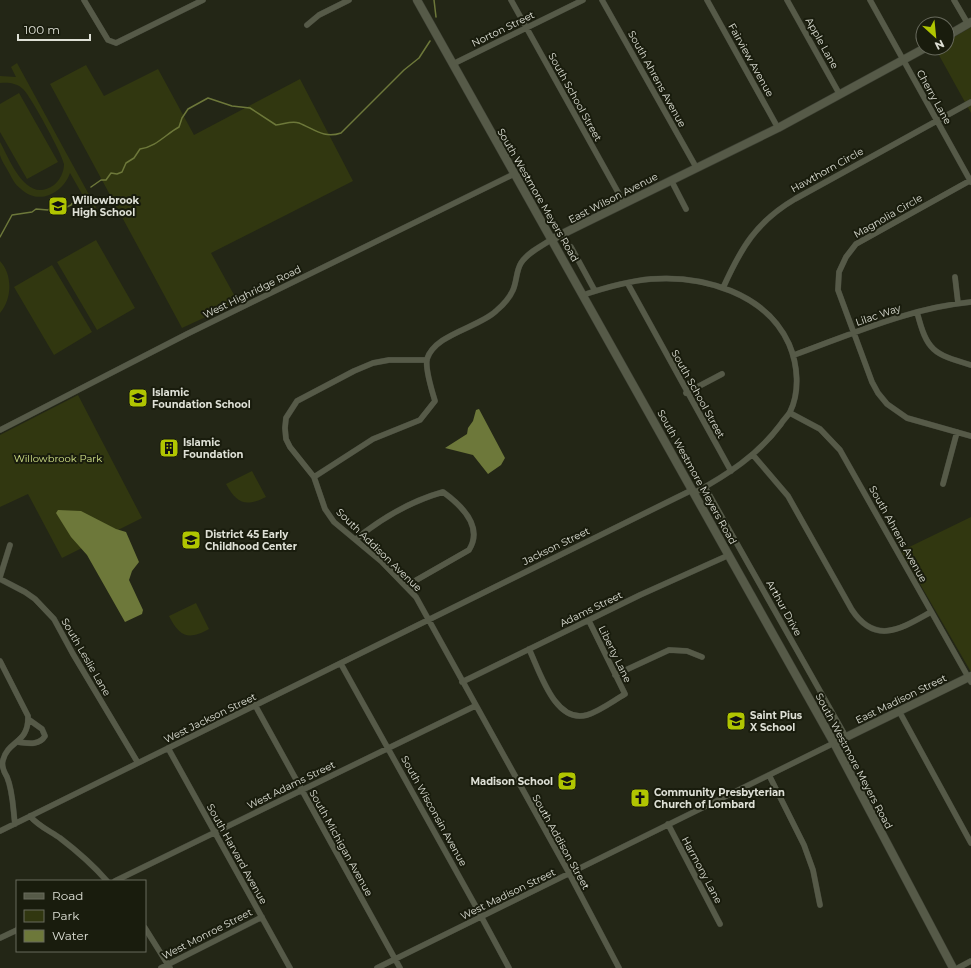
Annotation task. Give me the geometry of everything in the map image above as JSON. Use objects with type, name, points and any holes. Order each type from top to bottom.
[{"type":"street","points":[[84,0],[111,43],[116,43],[203,0]]},
{"type":"street","points":[[306,25],[319,15],[349,0]]},
{"type":"street","name":"South Westmore Meyers Road","points":[[417,0],[834,743],[953,968]]},
{"type":"street","name":"South School Street","points":[[511,0],[624,203]]},
{"type":"street","name":"Norton Street","points":[[453,64],[583,0]]},
{"type":"street","name":"South Ahrens Avenue","points":[[602,0],[696,167]]},
{"type":"street","name":"Fairview Avenue","points":[[707,0],[778,128]]},
{"type":"street","name":"Apple Lane","points":[[787,0],[840,95]]},
{"type":"street","name":"Cherry Lane","points":[[870,0],[971,180]]},
{"type":"street","points":[[954,0],[969,23],[955,31]]},
{"type":"street","name":"East Wilson Avenue","points":[[427,360],[434,348],[441,341],[489,317],[501,306],[513,290],[521,264],[528,255],[552,240],[624,203],[778,128],[915,54]]},
{"type":"street","name":"Hawthorn Circle","points":[[723,288],[734,262],[748,239],[773,213],[801,195],[971,102]]},
{"type":"street","name":"West Highridge Road","points":[[0,430],[187,334],[514,174]]},
{"type":"street","points":[[671,180],[686,209]]},
{"type":"street","name":"Magnolia Circle","points":[[971,180],[856,244],[848,253],[839,272],[838,290],[872,382],[887,404],[896,412],[916,422],[971,436]]},
{"type":"street","points":[[571,247],[595,291]]},
{"type":"street","points":[[955,277],[958,303]]},
{"type":"street","points":[[583,295],[650,279],[676,279],[723,288],[752,301],[771,316],[784,334],[794,355],[796,385],[790,413]]},
{"type":"street","name":"South School Street","points":[[628,284],[686,393],[731,471]]},
{"type":"street","name":"Lilac Way","points":[[794,355],[917,312],[958,303],[971,302]]},
{"type":"street","points":[[917,312],[924,338],[932,348],[949,358],[971,365]]},
{"type":"street","name":"South Addison Avenue","points":[[427,360],[389,360],[373,363],[354,371],[297,401],[286,418],[285,429],[290,447],[314,477],[329,515],[339,527],[356,539],[406,586],[416,597],[428,621]]},
{"type":"street","points":[[314,477],[373,439],[389,431],[415,423],[424,416],[435,402],[428,376],[427,360]]},
{"type":"street","points":[[686,393],[722,374]]},
{"type":"street","name":"South Ahrens Avenue","points":[[790,413],[820,429],[835,443],[970,679]]},
{"type":"street","name":"Jackson Street","points":[[428,621],[693,491],[705,487],[753,455],[790,413]]},
{"type":"street","points":[[943,484],[957,432]]},
{"type":"street","points":[[753,455],[788,496],[852,610],[866,625],[881,631],[901,629],[931,612]]},
{"type":"street","name":"Arthur Drive","points":[[705,487],[846,737]]},
{"type":"street","points":[[356,539],[378,522],[426,497],[443,492],[461,506],[475,533],[474,542],[469,550],[406,586]]},
{"type":"street","points":[[0,578],[10,545]]},
{"type":"street","name":"Adams Street","points":[[462,682],[729,555]]},
{"type":"street","name":"South Leslie Lane","points":[[0,578],[30,595],[54,619],[73,654],[138,763]]},
{"type":"street","name":"West Jackson Street","points":[[0,831],[428,621]]},
{"type":"street","name":"South Addison Street","points":[[428,621],[569,873],[619,968]]},
{"type":"street","name":"Liberty Lane","points":[[530,650],[555,702],[568,715],[580,716],[589,714],[624,694],[589,621]]},
{"type":"street","points":[[880,639],[881,631]]},
{"type":"street","points":[[615,675],[670,650],[686,651],[702,657]]},
{"type":"street","points":[[0,661],[26,711],[28,719],[23,737],[9,748],[2,761],[2,767],[10,787],[15,824]]},
{"type":"street","name":"South Wisconsin Avenue","points":[[341,664],[482,917],[508,968]]},
{"type":"street","name":"East Madison Street","points":[[668,824],[899,711],[970,679]]},
{"type":"street","name":"South Michigan Avenue","points":[[255,706],[400,968]]},
{"type":"street","name":"West Adams Street","points":[[117,880],[475,706]]},
{"type":"street","points":[[899,711],[971,843]]},
{"type":"street","points":[[18,742],[35,744],[43,740],[45,736],[42,729],[28,719]]},
{"type":"street","name":"South Harvard Avenue","points":[[168,748],[290,968]]},
{"type":"street","points":[[769,775],[804,845],[813,870],[820,905]]},
{"type":"street","points":[[30,816],[35,823],[50,831],[74,849],[106,880]]},
{"type":"street","name":"West Madison Street","points":[[377,968],[668,824]]},
{"type":"street","name":"Harmony Lane","points":[[668,824],[720,924]]},
{"type":"street","name":"West Monroe Street","points":[[161,968],[169,966],[262,917]]},
{"type":"street","points":[[0,938],[16,930]]},
{"type":"street","points":[[146,930],[169,966]]},
{"type":"street","points":[[958,968],[971,961]]},
{"type":"green space","points":[[971,27],[971,113],[939,56],[955,56],[955,36]]},
{"type":"green space","points":[[17,63],[99,213],[94,215],[70,173],[62,186],[50,195],[43,197],[35,196],[28,194],[17,185],[1,159],[0,142],[20,178],[27,185],[35,189],[44,190],[54,185],[61,176],[64,167],[62,158],[52,138],[27,94],[21,87],[15,84],[0,83],[0,76],[16,77],[11,67]]},
{"type":"green space","points":[[86,65],[104,96],[158,69],[194,135],[300,79],[353,181],[211,253],[238,302],[182,328],[50,84]]},
{"type":"green space","points":[[19,93],[58,162],[27,179],[0,132],[0,104]]},
{"type":"green space","points":[[96,240],[135,308],[97,330],[57,262]]},
{"type":"green space","points":[[0,261],[9,280],[9,294],[0,313]]},
{"type":"green space","points":[[52,265],[92,332],[54,355],[14,287]]},
{"type":"green space","name":"Willowbrook Park","points":[[78,395],[142,518],[62,558],[28,494],[0,507],[0,435]]},
{"type":"green space","points":[[252,471],[266,497],[247,503],[238,500],[226,484]]},
{"type":"green space","points":[[971,517],[971,672],[901,551]]},
{"type":"green space","points":[[196,603],[209,629],[195,635],[185,634],[177,628],[169,616]]},
{"type":"water","points":[[479,409],[505,458],[501,465],[488,474],[473,455],[445,448],[467,434],[476,410]]},
{"type":"water","points":[[58,510],[81,511],[116,529],[126,532],[139,562],[132,571],[129,580],[143,610],[142,614],[125,622],[87,555],[71,537],[56,513]]},
{"type":"waterway","points":[[434,0],[436,17]]},
{"type":"waterway","points":[[91,187],[101,180],[106,180],[111,173],[117,174],[122,172],[126,163],[134,158],[140,149],[151,146],[179,127],[182,118],[188,109],[208,98],[232,106],[250,108],[276,125],[296,122],[324,134],[335,135],[341,133],[404,70],[419,58],[430,41]]},
{"type":"waterway","points":[[0,237],[12,215],[32,212],[36,209],[48,210],[54,205],[65,208],[71,205],[78,196]]},
{"type":"place","name":"Willowbrook High School","points":[[58,206]]},
{"type":"place","name":"Islamic Foundation School","points":[[138,398]]},
{"type":"place","name":"Islamic Foundation","points":[[169,448]]},
{"type":"place","name":"District 45 Early Childhood Center","points":[[191,540]]},
{"type":"place","name":"Saint Pius X School","points":[[736,721]]},
{"type":"place","name":"Madison School","points":[[567,781]]},
{"type":"place","name":"Community Presbyterian Church of Lombard","points":[[640,798]]}]
